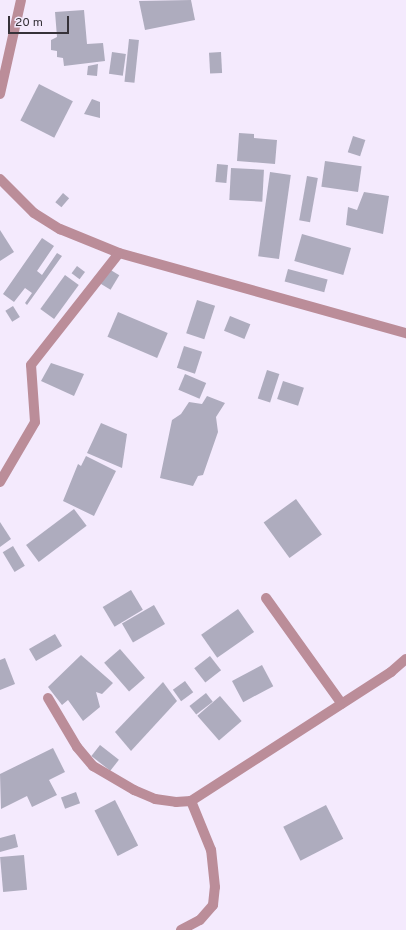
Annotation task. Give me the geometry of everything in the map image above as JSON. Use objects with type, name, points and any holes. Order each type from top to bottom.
[{"type":"street","points":[[0,94],[21,0]]},
{"type":"street","points":[[0,179],[34,213],[60,229],[119,253],[406,333]]},
{"type":"street","points":[[0,482],[35,422],[31,365],[119,253]]},
{"type":"street","points":[[266,598],[342,704]]},
{"type":"street","points":[[48,698],[77,747],[93,766],[134,790],[155,799],[176,802],[191,801],[342,704],[406,659]]},
{"type":"street","points":[[181,930],[200,920],[213,905],[215,887],[211,850],[191,801]]},
{"type":"building","points":[[191,0],[195,20],[145,30],[139,1]]},
{"type":"building","points":[[84,10],[87,44],[103,43],[105,61],[64,66],[63,58],[57,57],[57,51],[51,50],[51,40],[57,37],[55,12]]},
{"type":"building","points":[[129,39],[139,40],[134,83],[125,82]]},
{"type":"building","points":[[112,52],[126,54],[123,76],[109,74]]},
{"type":"building","points":[[221,52],[222,73],[210,74],[209,53]]},
{"type":"building","points":[[98,64],[97,76],[87,75],[88,66]]},
{"type":"building","points":[[39,84],[73,101],[54,138],[20,121]]},
{"type":"building","points":[[92,99],[100,102],[100,118],[84,114]]},
{"type":"building","points":[[239,133],[254,134],[254,138],[277,140],[275,164],[237,161]]},
{"type":"building","points":[[353,136],[365,140],[360,156],[348,152]]},
{"type":"building","points":[[325,161],[362,166],[358,192],[321,187]]},
{"type":"building","points":[[217,164],[228,165],[226,183],[215,182]]},
{"type":"building","points":[[231,168],[264,170],[262,202],[229,200]]},
{"type":"building","points":[[270,172],[291,175],[279,259],[258,256]]},
{"type":"building","points":[[307,176],[318,178],[310,222],[299,220]]},
{"type":"building","points":[[364,192],[389,196],[383,234],[346,225],[348,207],[357,210]]},
{"type":"building","points":[[63,193],[69,198],[61,207],[55,202]]},
{"type":"building","points":[[0,230],[14,252],[0,261]]},
{"type":"building","points":[[302,234],[351,248],[343,275],[294,261]]},
{"type":"building","points":[[42,238],[54,246],[37,271],[42,275],[57,253],[62,256],[27,305],[25,303],[32,293],[25,288],[14,302],[3,294]]},
{"type":"building","points":[[77,266],[85,272],[80,279],[72,273]]},
{"type":"building","points":[[109,269],[119,275],[111,290],[100,284]]},
{"type":"building","points":[[288,269],[328,280],[324,292],[285,282]]},
{"type":"building","points":[[65,275],[79,285],[54,319],[40,309]]},
{"type":"building","points":[[197,300],[215,306],[204,339],[186,333]]},
{"type":"building","points":[[13,306],[20,317],[12,322],[5,311]]},
{"type":"building","points":[[118,312],[168,333],[157,358],[107,337]]},
{"type":"building","points":[[230,316],[250,324],[244,339],[224,331]]},
{"type":"building","points":[[184,346],[202,352],[195,374],[177,368]]},
{"type":"building","points":[[51,363],[84,374],[74,396],[41,381]]},
{"type":"building","points":[[267,370],[279,374],[270,403],[258,399]]},
{"type":"building","points":[[185,374],[206,383],[200,399],[178,390]]},
{"type":"building","points":[[283,381],[304,388],[298,406],[277,399]]},
{"type":"building","points":[[207,396],[225,403],[216,417],[218,432],[203,475],[198,476],[193,486],[160,478],[172,420],[181,414],[189,402],[202,404]]},
{"type":"building","points":[[101,423],[127,434],[122,468],[87,453]]},
{"type":"building","points":[[86,456],[116,471],[94,516],[63,501],[78,464],[81,466]]},
{"type":"building","points":[[296,499],[322,535],[290,558],[264,523]]},
{"type":"building","points":[[74,509],[87,526],[39,562],[26,545]]},
{"type":"building","points":[[0,522],[11,539],[0,547]]},
{"type":"building","points":[[13,546],[25,566],[15,572],[3,552]]},
{"type":"building","points":[[131,590],[143,610],[115,627],[103,607]]},
{"type":"building","points":[[154,605],[165,624],[133,643],[122,624]]},
{"type":"building","points":[[238,609],[254,632],[217,658],[201,635]]},
{"type":"building","points":[[55,634],[62,646],[36,661],[29,649]]},
{"type":"building","points":[[120,649],[145,678],[129,691],[104,663]]},
{"type":"building","points":[[81,655],[113,683],[102,694],[96,692],[100,707],[83,721],[68,700],[62,705],[48,687]]},
{"type":"building","points":[[210,656],[221,670],[205,682],[194,668]]},
{"type":"building","points":[[5,658],[15,684],[0,690],[0,660]]},
{"type":"building","points":[[262,665],[273,686],[243,702],[232,681]]},
{"type":"building","points":[[185,681],[193,692],[181,701],[173,690]]},
{"type":"building","points":[[163,682],[177,701],[131,751],[115,732]]},
{"type":"building","points":[[206,693],[213,702],[196,715],[189,706]]},
{"type":"building","points":[[220,696],[242,721],[219,741],[197,716]]},
{"type":"building","points":[[100,745],[119,760],[110,771],[91,756]]},
{"type":"building","points":[[53,748],[65,772],[49,780],[57,795],[32,807],[27,796],[1,809],[0,774]]},
{"type":"building","points":[[76,792],[80,803],[65,809],[61,797]]},
{"type":"building","points":[[115,800],[138,845],[118,856],[95,810]]},
{"type":"building","points":[[326,805],[343,839],[300,861],[283,827]]},
{"type":"building","points":[[15,834],[18,847],[0,852],[0,838]]},
{"type":"building","points":[[24,855],[27,890],[3,892],[0,857]]}]
